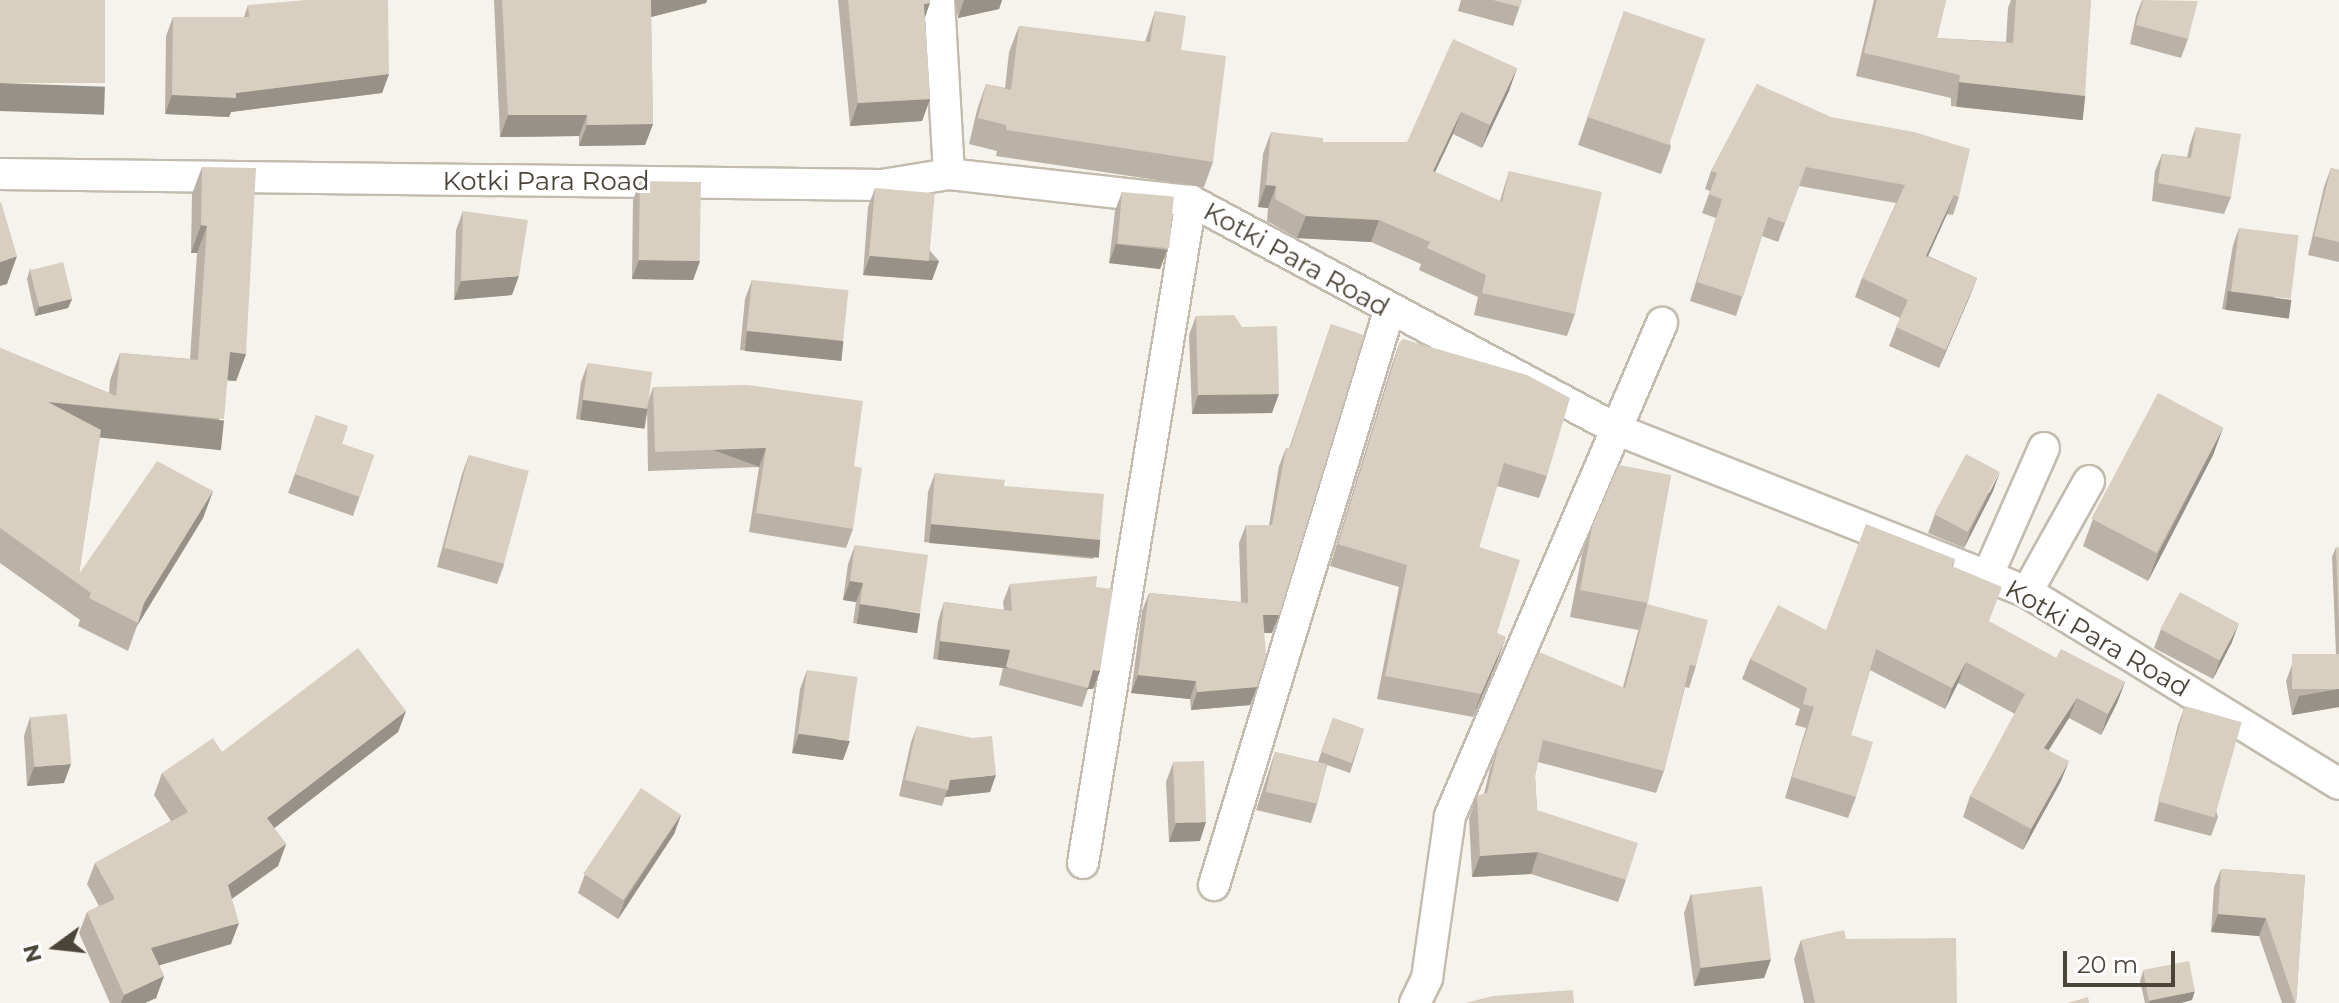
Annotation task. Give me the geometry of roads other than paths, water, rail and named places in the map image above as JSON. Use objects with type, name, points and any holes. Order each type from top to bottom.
[{"type":"street","points":[[939,0],[949,174]]},
{"type":"street","name":"Kotki Para Road","points":[[0,174],[882,185],[949,174],[1191,201],[1389,311],[1618,430],[2027,592],[2339,784]]},
{"type":"street","points":[[1083,863],[1191,201]]},
{"type":"street","points":[[1214,885],[1389,311]]},
{"type":"street","points":[[1415,1003],[1427,978],[1450,816],[1662,323]]},
{"type":"street","points":[[1987,577],[2044,448]]},
{"type":"street","points":[[2027,592],[2089,481]]}]
